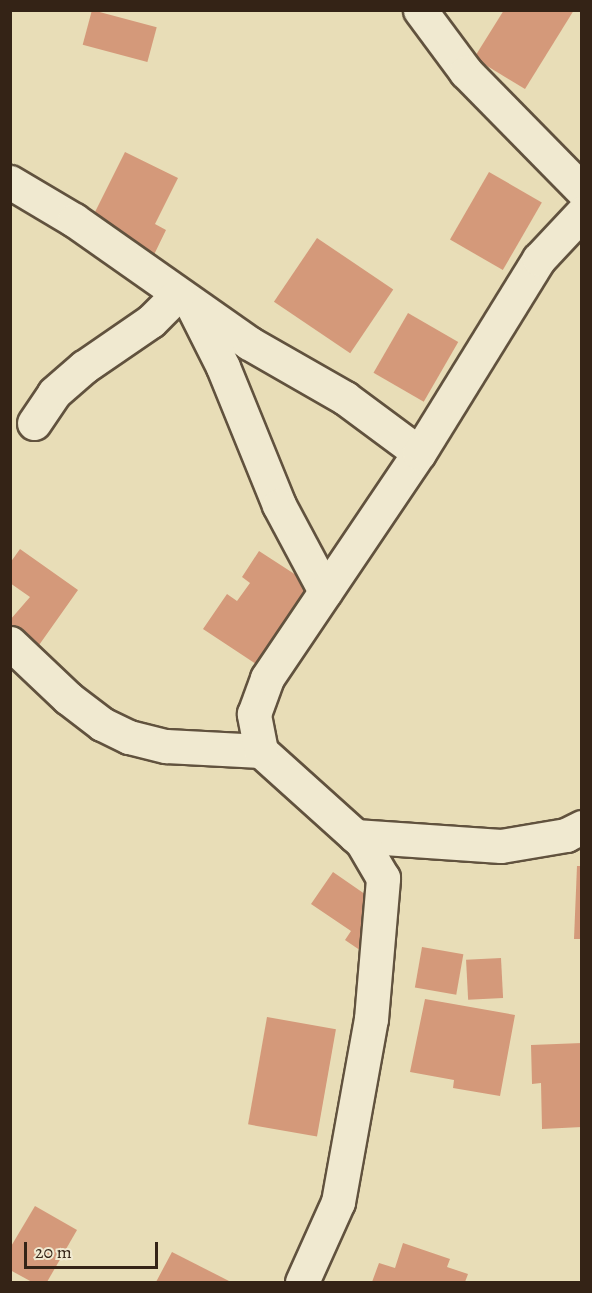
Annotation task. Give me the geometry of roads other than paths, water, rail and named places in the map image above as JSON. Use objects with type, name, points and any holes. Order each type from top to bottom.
[{"type":"street","points":[[420,10],[466,72],[582,190]]},
{"type":"street","points":[[10,182],[74,220],[249,343],[345,398],[419,453]]},
{"type":"street","points":[[302,1282],[338,1202],[361,1087],[378,961],[383,878],[355,836],[261,751],[254,714],[267,678],[419,453],[539,259],[582,213]]},
{"type":"street","points":[[34,423],[54,393],[84,367],[185,299]]},
{"type":"street","points":[[185,299],[223,367],[279,505],[325,591]]},
{"type":"street","points":[[10,643],[68,698],[102,724],[129,737],[166,746],[261,751]]},
{"type":"street","points":[[355,836],[501,846],[566,835],[582,827]]}]
